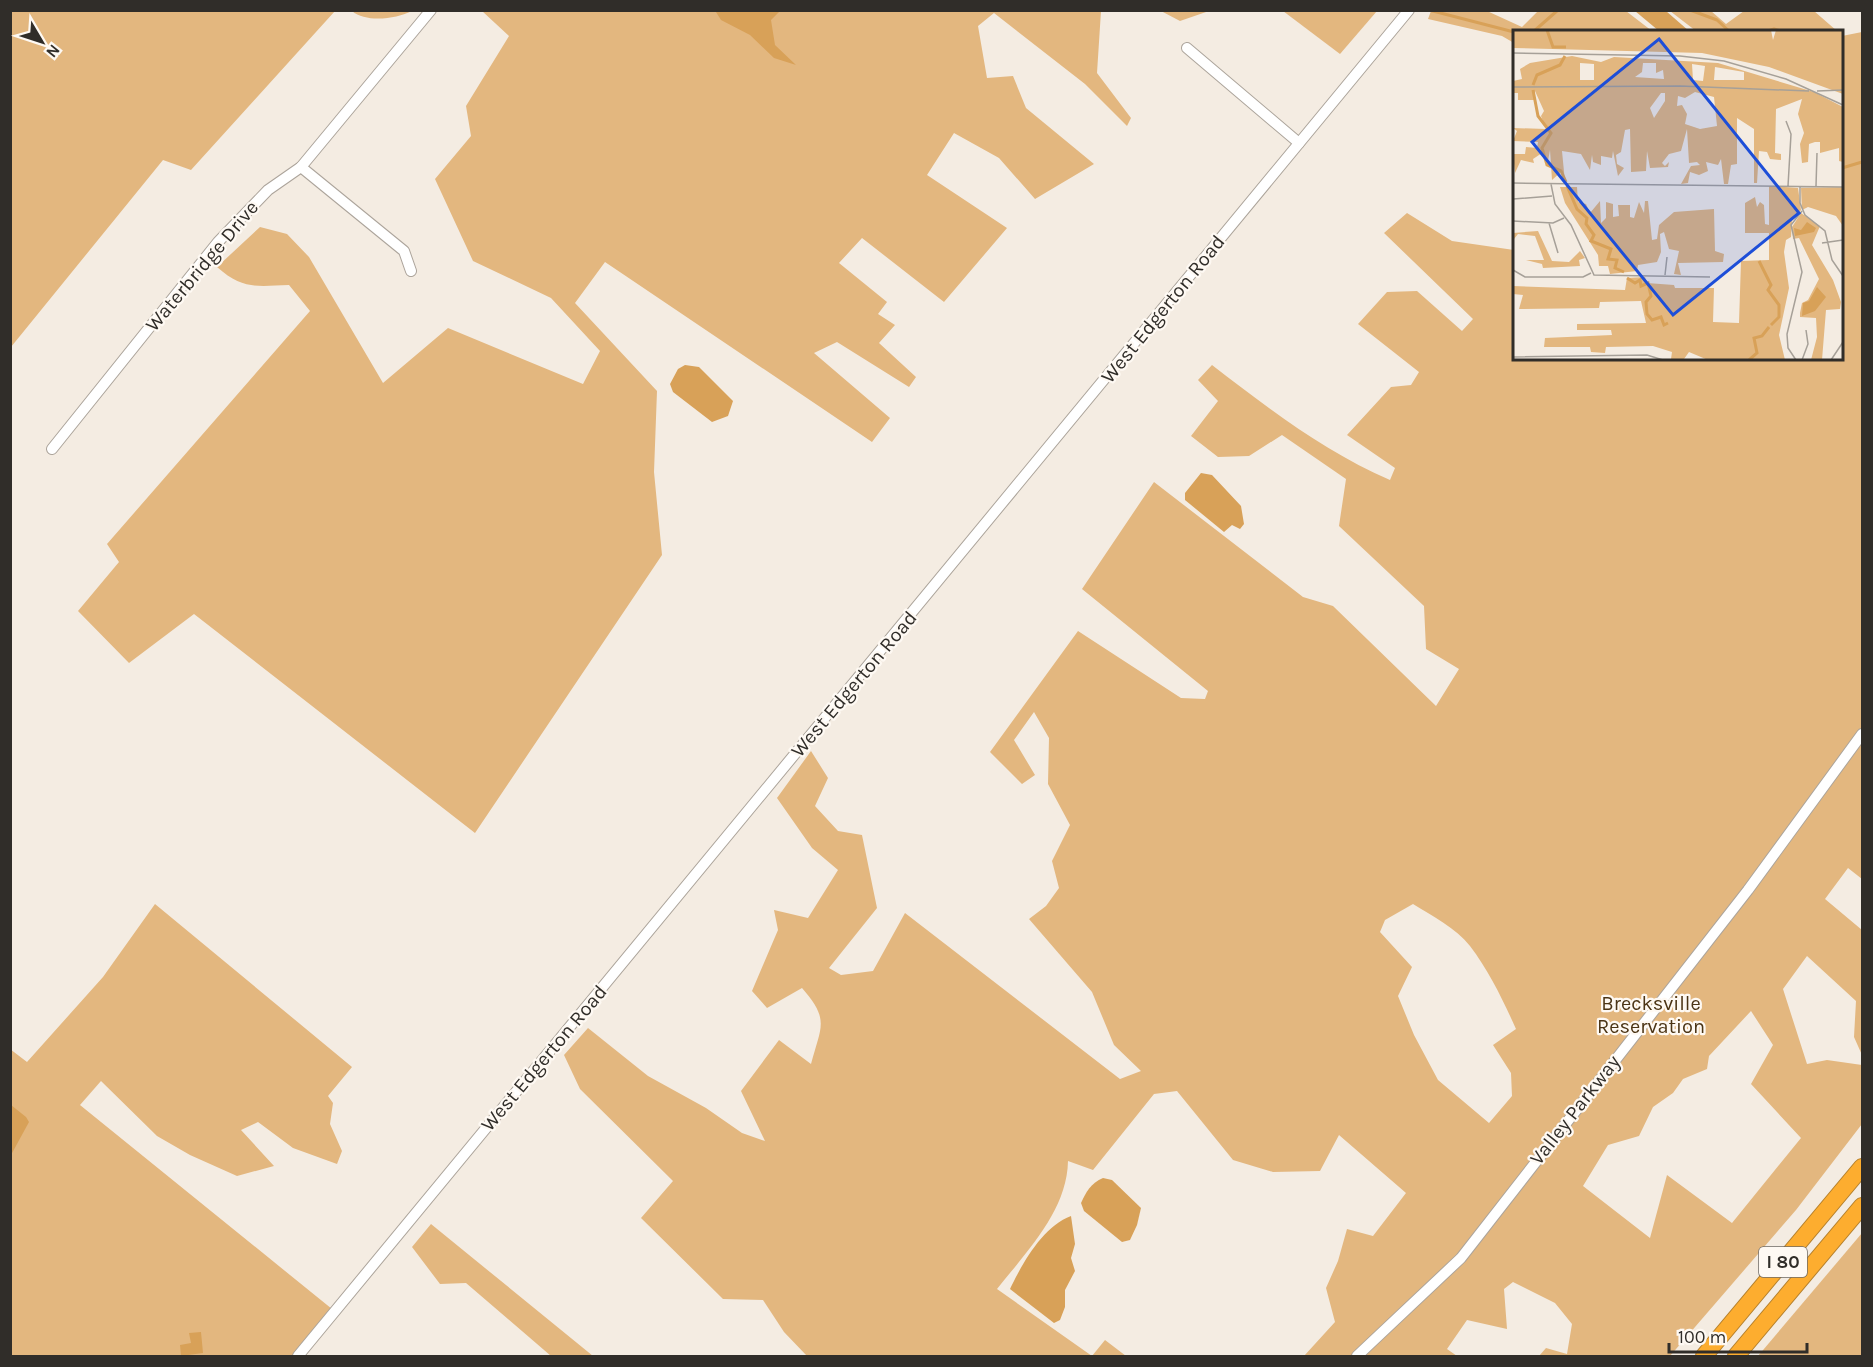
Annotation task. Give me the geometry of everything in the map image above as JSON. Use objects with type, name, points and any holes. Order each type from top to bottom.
[{"type":"highway","name":"I 80","points":[[1704,1356],[1863,1167]]},
{"type":"highway","name":"I 80","points":[[1736,1356],[1863,1206]]},
{"type":"street","name":"Waterbridge Drive","points":[[52,448],[218,243],[268,190],[301,167],[321,140],[431,10]]},
{"type":"street","name":"West Edgerton Road","points":[[298,1356],[1409,10]]},
{"type":"street","points":[[1187,48],[1299,143]]},
{"type":"street","points":[[301,167],[404,251],[411,271]]},
{"type":"street","name":"Valley Parkway","points":[[1357,1356],[1461,1258],[1748,890],[1863,734]]},
{"type":"green space","points":[[11,10],[335,11],[191,170],[163,160],[11,347]]},
{"type":"green space","points":[[352,11],[412,11],[398,16],[373,18],[358,15]]},
{"type":"green space","points":[[482,11],[1101,11],[1097,73],[1131,118],[1127,126],[1085,84],[994,13],[978,26],[987,78],[1013,76],[1026,108],[1094,164],[1035,199],[999,158],[954,133],[927,175],[1007,228],[944,302],[862,238],[839,263],[887,302],[878,314],[895,325],[879,343],[916,377],[909,387],[837,342],[814,353],[890,418],[872,442],[605,262],[575,303],[657,391],[654,472],[662,555],[475,833],[194,614],[129,663],[78,611],[119,562],[107,544],[310,311],[289,285],[259,286],[243,283],[217,267],[260,227],[287,234],[309,257],[383,383],[448,328],[583,384],[600,351],[551,298],[473,261],[435,179],[471,136],[466,106],[509,36]]},
{"type":"green space","points":[[1161,11],[1209,11],[1180,21]]},
{"type":"green space","points":[[1283,11],[1377,11],[1340,54]]},
{"type":"green space","points":[[1431,11],[1487,11],[1522,27],[1538,11],[1626,11],[1651,30],[1513,30],[1513,42],[1502,36],[1428,19]]},
{"type":"green space","points":[[1670,11],[1711,11],[1726,24],[1744,11],[1814,11],[1836,30],[1695,30]]},
{"type":"green space","name":"Brecksville Reservation","points":[[1862,32],[1862,879],[1848,868],[1825,899],[1862,930],[1862,1055],[1854,1037],[1856,1001],[1807,956],[1783,989],[1807,1064],[1827,1060],[1862,1065],[1862,1124],[1796,1210],[1670,1356],[1539,1356],[1546,1348],[1567,1354],[1572,1324],[1555,1303],[1513,1282],[1504,1289],[1507,1329],[1467,1320],[1447,1349],[1457,1356],[1304,1356],[1335,1322],[1326,1288],[1338,1261],[1347,1229],[1373,1236],[1406,1193],[1339,1135],[1320,1171],[1273,1172],[1233,1160],[1177,1091],[1154,1094],[1093,1170],[1068,1161],[1061,1197],[1053,1213],[1032,1245],[997,1289],[1092,1356],[807,1356],[784,1332],[763,1300],[723,1299],[641,1218],[673,1181],[580,1089],[564,1055],[588,1028],[648,1076],[706,1108],[742,1133],[765,1141],[741,1091],[779,1040],[811,1064],[821,1024],[817,1008],[802,988],[767,1008],[752,991],[778,930],[774,910],[808,918],[838,870],[812,848],[777,798],[811,751],[828,778],[815,806],[838,831],[862,835],[877,908],[829,968],[841,975],[873,971],[905,913],[1120,1079],[1141,1071],[1114,1045],[1092,992],[1029,919],[1046,906],[1059,888],[1052,861],[1070,825],[1048,784],[1049,738],[1034,712],[1014,740],[1035,775],[1022,784],[990,752],[1078,631],[1181,698],[1205,699],[1208,691],[1082,589],[1154,482],[1303,597],[1333,606],[1436,706],[1459,669],[1426,649],[1424,606],[1339,526],[1346,479],[1282,435],[1249,456],[1218,457],[1191,436],[1218,401],[1198,380],[1212,365],[1320,443],[1390,480],[1395,468],[1347,435],[1391,387],[1411,385],[1419,372],[1358,324],[1387,292],[1417,291],[1462,331],[1473,319],[1384,233],[1407,213],[1452,241],[1513,250],[1513,360],[1843,360],[1843,36]],"holes":[[[1413,904],[1451,928],[1470,946],[1495,986],[1516,1029],[1493,1045],[1511,1073],[1512,1096],[1489,1123],[1438,1080],[1414,1035],[1398,996],[1412,967],[1380,932],[1385,920]],[[1751,1011],[1773,1045],[1751,1084],[1801,1138],[1732,1223],[1667,1175],[1650,1238],[1583,1186],[1608,1145],[1639,1136],[1653,1107],[1673,1093],[1683,1079],[1707,1069],[1709,1056]]]},
{"type":"green space","points":[[155,904],[352,1067],[328,1096],[333,1103],[330,1124],[342,1151],[337,1164],[293,1148],[258,1122],[241,1130],[274,1166],[237,1176],[190,1155],[157,1136],[101,1081],[80,1105],[332,1309],[293,1356],[11,1356],[10,1049],[27,1062],[103,977]]},
{"type":"green space","points":[[431,1224],[593,1356],[551,1356],[466,1283],[440,1284],[412,1247]]},
{"type":"green space","points":[[1862,1233],[1862,1356],[1758,1356]]},
{"type":"green space","points":[[1105,1340],[1126,1356],[1092,1356]]},
{"type":"shaded area","points":[[780,11],[771,20],[775,45],[796,65],[774,58],[750,35],[721,20],[716,12]]},
{"type":"shaded area","points":[[1635,11],[1666,11],[1688,30],[1658,30]]},
{"type":"shaded area","points":[[685,365],[699,367],[733,401],[728,416],[712,422],[673,392],[670,384],[678,369]]},
{"type":"shaded area","points":[[1201,473],[1212,475],[1241,506],[1244,524],[1240,529],[1232,525],[1224,532],[1185,500],[1185,493]]},
{"type":"shaded area","points":[[11,1105],[29,1122],[11,1155]]},
{"type":"shaded area","points":[[1103,1178],[1112,1180],[1141,1208],[1130,1240],[1122,1242],[1084,1211],[1081,1203],[1085,1195],[1092,1185]]},
{"type":"shaded area","points":[[1071,1216],[1075,1244],[1071,1258],[1075,1271],[1065,1290],[1065,1307],[1060,1320],[1054,1323],[1010,1289],[1034,1247],[1051,1228]]},
{"type":"shaded area","points":[[201,1332],[203,1353],[181,1356],[180,1345],[191,1343],[189,1333]]},
{"type":"waterway","points":[[1429,10],[1513,32]]},
{"type":"waterway","points":[[1535,30],[1558,10]]},
{"type":"waterway","points":[[1690,10],[1717,20],[1728,30]]},
{"type":"waterway","points":[[1771,30],[1777,30]]},
{"type":"waterway","points":[[1843,168],[1862,162]]}]
